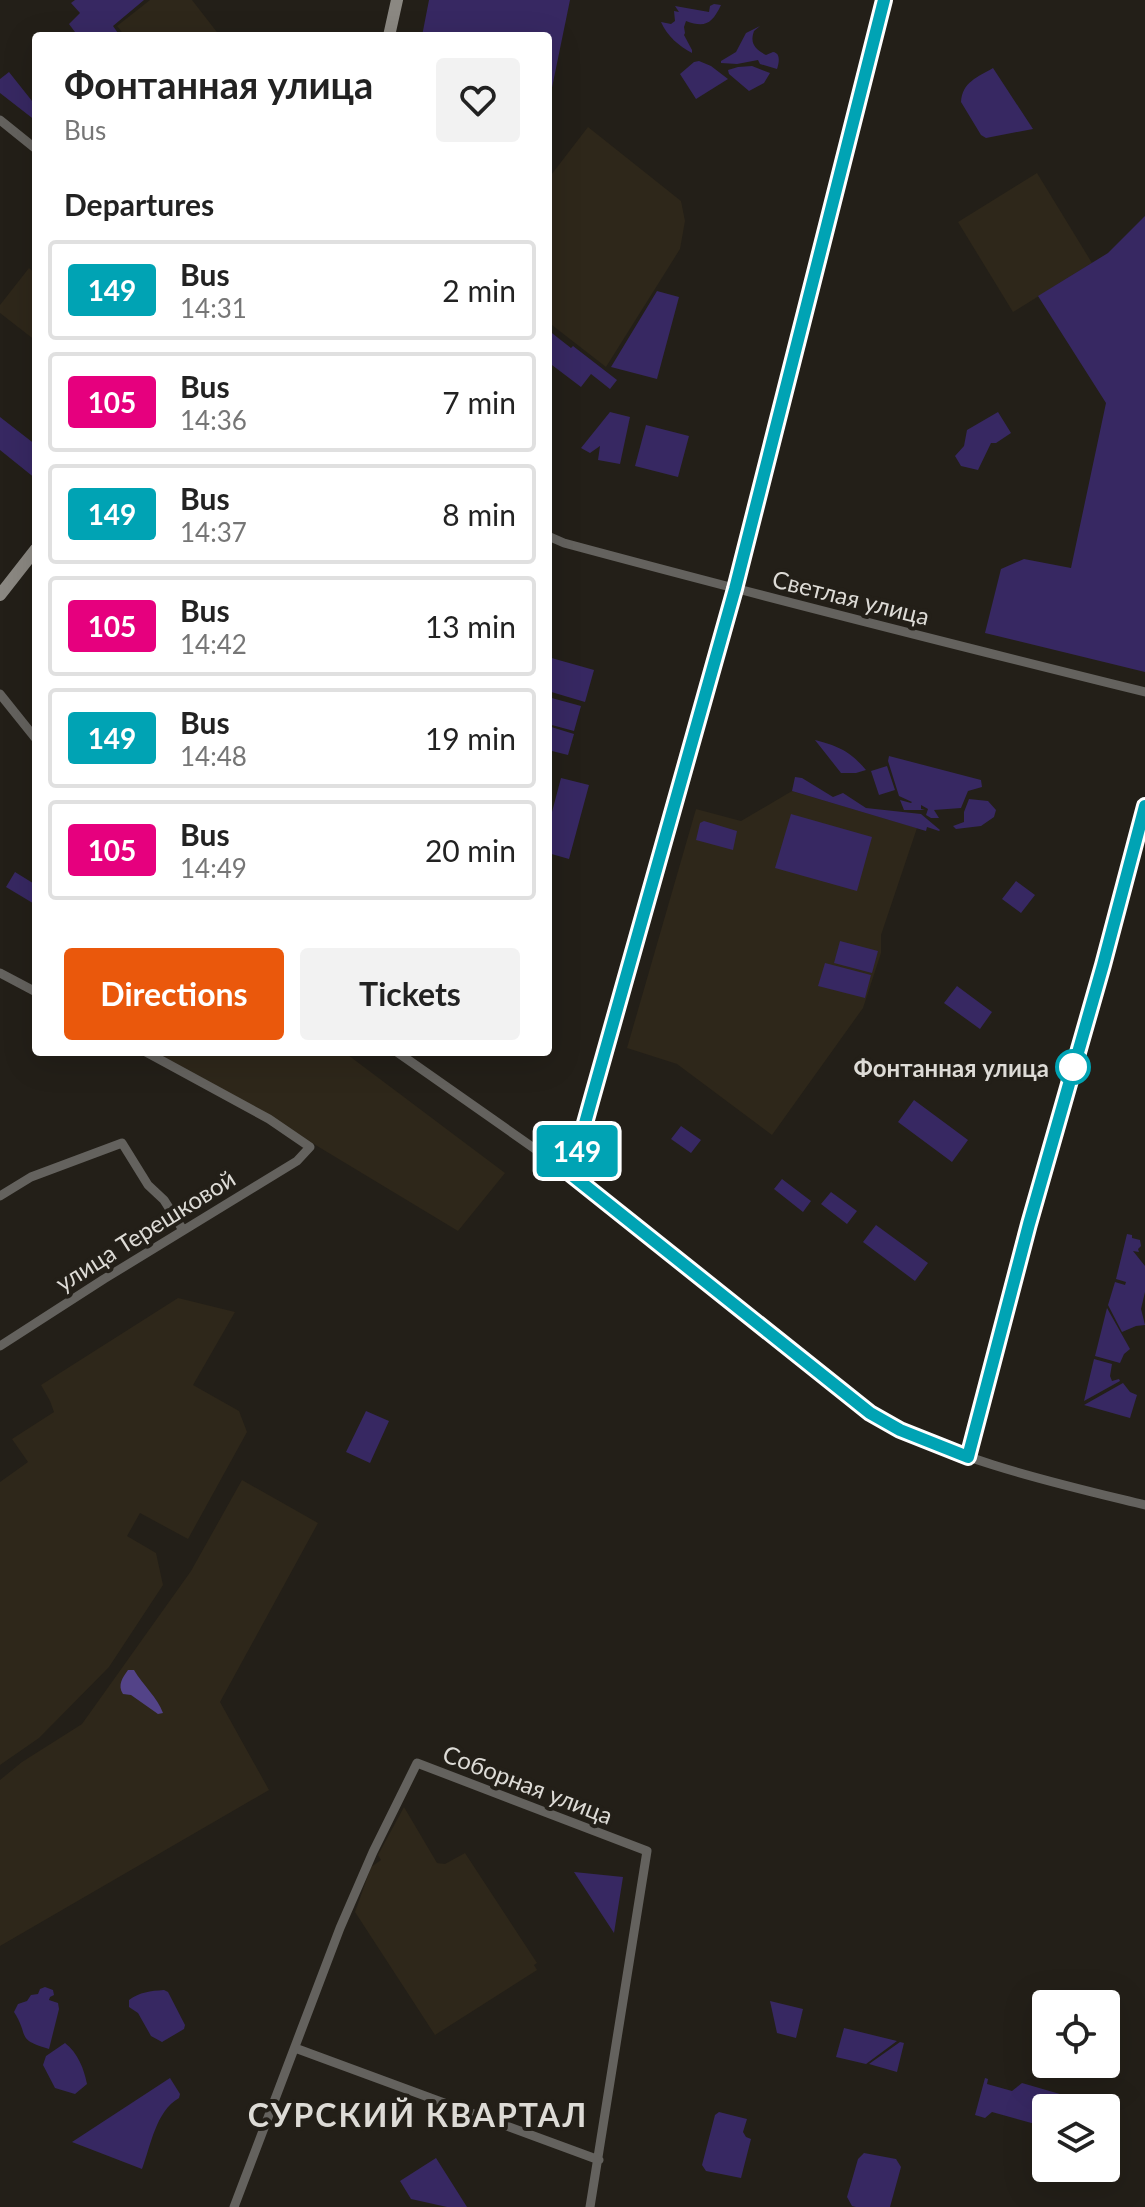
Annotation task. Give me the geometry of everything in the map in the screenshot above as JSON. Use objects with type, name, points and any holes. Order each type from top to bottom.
[{"type":"main road","points":[[390,32],[397,0]]},
{"type":"main road","points":[[0,595],[32,554]]},
{"type":"street","points":[[568,1172],[575,1159],[597,1083],[735,589],[884,0]]},
{"type":"street","points":[[0,120],[32,146]]},
{"type":"street","name":"Светлая улица","points":[[552,538],[735,589],[1145,692]]},
{"type":"street","points":[[0,694],[32,734]]},
{"type":"street","points":[[968,1457],[1145,806]]},
{"type":"street","points":[[0,973],[32,990]]},
{"type":"street","name":"улица Терешковой","points":[[0,1346],[297,1161],[310,1147],[269,1119],[153,1056]]},
{"type":"street","points":[[403,1056],[568,1172],[870,1413],[900,1430],[968,1457],[1033,1478],[1145,1505]]},
{"type":"street","points":[[0,1196],[31,1177],[122,1143],[148,1185],[164,1200],[183,1230]]},
{"type":"street","name":"Соборная улица","points":[[234,2207],[340,1928],[417,1763],[647,1851],[590,2207]]},
{"type":"street","points":[[295,2048],[599,2160]]},
{"type":"shaded area","points":[[75,0],[144,0],[113,26],[117,32],[75,32],[69,24],[80,13],[71,3]]},
{"type":"shaded area","points":[[150,0],[192,0],[217,32],[122,32],[117,26]]},
{"type":"shaded area","points":[[429,0],[570,0],[552,88],[552,32],[423,32]]},
{"type":"shaded area","points":[[714,4],[721,5],[707,23],[686,21],[684,35],[692,53],[674,40],[661,22],[671,24],[675,21],[674,11],[679,12],[675,6],[709,12]]},
{"type":"shaded area","points":[[760,26],[754,31],[753,43],[766,55],[777,54],[777,69],[760,64],[758,60],[721,63],[736,52],[746,33]]},
{"type":"shaded area","points":[[699,61],[728,79],[696,99],[680,74]]},
{"type":"shaded area","points":[[752,66],[770,73],[764,83],[749,91],[728,70]]},
{"type":"shaded area","points":[[993,68],[1033,129],[986,138],[981,135],[961,102],[962,95],[972,81]]},
{"type":"shaded area","points":[[9,72],[32,101],[32,118],[0,93],[0,79]]},
{"type":"shaded area","points":[[588,127],[681,201],[685,221],[680,249],[606,367],[552,325],[552,174]]},
{"type":"shaded area","points":[[1037,173],[1092,263],[1013,312],[958,222]]},
{"type":"shaded area","points":[[1145,216],[1145,672],[985,633],[1001,569],[1024,559],[1071,568],[1106,403],[1038,296],[1108,253]]},
{"type":"shaded area","points":[[29,268],[32,271],[32,338],[0,313],[0,305]]},
{"type":"shaded area","points":[[657,291],[679,297],[657,379],[611,367]]},
{"type":"shaded area","points":[[552,333],[617,380],[610,389],[591,374],[581,387],[552,365]]},
{"type":"shaded area","points":[[610,412],[630,417],[620,464],[598,460],[600,446],[590,453],[581,448]]},
{"type":"shaded area","points":[[998,412],[1011,433],[991,443],[978,470],[961,466],[955,456],[964,446],[967,430]]},
{"type":"shaded area","points":[[0,417],[32,442],[32,476],[0,450]]},
{"type":"shaded area","points":[[646,425],[689,436],[678,477],[635,466]]},
{"type":"shaded area","points":[[552,658],[594,670],[585,702],[552,692]]},
{"type":"shaded area","points":[[552,698],[581,706],[574,731],[552,725]]},
{"type":"shaded area","points":[[552,727],[574,734],[568,755],[552,751]]},
{"type":"shaded area","points":[[815,740],[843,750],[866,770],[841,773]]},
{"type":"shaded area","points":[[889,756],[981,780],[982,787],[968,791],[961,808],[934,810],[939,818],[926,815],[928,809],[921,805],[921,809],[925,810],[904,810],[900,800],[912,802],[899,796]]},
{"type":"shaded area","points":[[887,766],[895,790],[879,795],[871,771]]},
{"type":"shaded area","points":[[795,777],[833,797],[843,793],[866,808],[921,814],[940,830],[927,827],[926,831],[792,791]]},
{"type":"shaded area","points":[[561,778],[589,785],[569,859],[552,854],[552,812]]},
{"type":"shaded area","points":[[792,791],[917,828],[881,935],[881,953],[863,1008],[772,1135],[677,1064],[627,1048],[696,809],[741,821]]},
{"type":"shaded area","points":[[969,799],[988,801],[996,810],[994,817],[981,826],[956,829],[953,826],[964,822]]},
{"type":"shaded area","points":[[791,814],[872,837],[857,891],[775,868]]},
{"type":"shaded area","points":[[704,821],[737,831],[733,850],[696,840],[700,823]]},
{"type":"shaded area","points":[[15,872],[32,883],[32,903],[6,887]]},
{"type":"shaded area","points":[[1016,881],[1035,895],[1021,913],[1002,899]]},
{"type":"shaded area","points":[[840,941],[878,951],[872,973],[834,963]]},
{"type":"shaded area","points":[[825,963],[871,975],[865,998],[818,986]]},
{"type":"shaded area","points":[[957,986],[992,1012],[980,1029],[944,1003]]},
{"type":"shaded area","points":[[159,1056],[349,1056],[505,1173],[458,1231],[284,1126]]},
{"type":"shaded area","points":[[914,1100],[968,1140],[952,1162],[898,1122]]},
{"type":"shaded area","points":[[681,1126],[701,1140],[691,1153],[671,1139]]},
{"type":"shaded area","points":[[782,1179],[811,1201],[803,1212],[774,1189]]},
{"type":"shaded area","points":[[831,1192],[857,1211],[847,1224],[821,1204]]},
{"type":"shaded area","points":[[876,1225],[928,1263],[915,1281],[863,1242]]},
{"type":"shaded area","points":[[1127,1234],[1140,1240],[1139,1252],[1133,1251],[1145,1266],[1145,1292],[1141,1309],[1145,1325],[1122,1332],[1108,1305],[1115,1282],[1125,1285],[1126,1282],[1116,1279]]},
{"type":"shaded area","points":[[178,1298],[235,1312],[193,1385],[239,1411],[247,1432],[188,1539],[140,1513],[127,1536],[156,1553],[163,1585],[109,1667],[39,1738],[0,1765],[0,1482],[28,1462],[12,1439],[54,1412],[41,1385]]},
{"type":"shaded area","points":[[1107,1308],[1130,1349],[1120,1363],[1095,1356]]},
{"type":"shaded area","points":[[1094,1359],[1112,1364],[1112,1381],[1120,1381],[1084,1401]]},
{"type":"shaded area","points":[[1123,1383],[1137,1395],[1130,1418],[1084,1405]]},
{"type":"shaded area","points":[[366,1411],[389,1421],[370,1463],[346,1452]]},
{"type":"shaded area","points":[[242,1480],[318,1523],[220,1702],[269,1790],[0,1946],[0,1780],[22,1762],[82,1724],[191,1571]]},
{"type":"shaded area","points":[[128,1670],[134,1670],[163,1713],[158,1714],[131,1695],[123,1694],[121,1684]]},
{"type":"shaded area","points":[[404,1807],[437,1863],[445,1864],[465,1853],[537,1963],[534,1965],[537,1970],[435,2035],[355,1912],[371,1867],[381,1860],[378,1855]]},
{"type":"shaded area","points":[[574,1872],[623,1877],[614,1933]]},
{"type":"shaded area","points":[[45,1987],[53,1990],[54,1995],[49,2000],[58,2003],[59,2009],[49,2049],[27,2039],[14,2012],[18,2004]]},
{"type":"shaded area","points":[[145,1992],[168,1992],[185,2025],[184,2029],[162,2042],[151,2036],[138,2013],[129,2007],[129,2000]]},
{"type":"shaded area","points":[[770,2001],[803,2009],[796,2038],[777,2033]]},
{"type":"shaded area","points":[[844,2028],[897,2041],[866,2064],[836,2057]]},
{"type":"shaded area","points":[[900,2042],[904,2043],[897,2072],[869,2064]]},
{"type":"shaded area","points":[[65,2043],[80,2062],[87,2084],[75,2094],[55,2088],[43,2065],[46,2056]]},
{"type":"shaded area","points":[[170,2078],[180,2094],[179,2098],[160,2120],[142,2169],[72,2142]]},
{"type":"shaded area","points":[[985,2078],[988,2079],[987,2084],[1012,2091],[1022,2083],[1060,2094],[1032,2094],[1032,2123],[992,2112],[985,2118],[975,2115]]},
{"type":"shaded area","points":[[719,2112],[747,2119],[743,2132],[751,2139],[741,2178],[706,2171],[702,2165],[715,2115]]},
{"type":"shaded area","points":[[864,2153],[896,2159],[901,2167],[890,2207],[856,2207],[847,2197],[858,2159]]},
{"type":"shaded area","points":[[436,2158],[467,2207],[447,2207],[411,2199],[400,2181]]},
{"type":"bus line","name":"149","points":[[884,0],[735,589],[575,1159],[568,1172],[870,1413],[900,1430],[968,1457],[1145,806]]},
{"type":"place","name":"Фонтанная улица","points":[[1073,1067]]},
{"type":"district","name":"СУРСКИЙ КВАРТАЛ","points":[[418,2114]]}]
